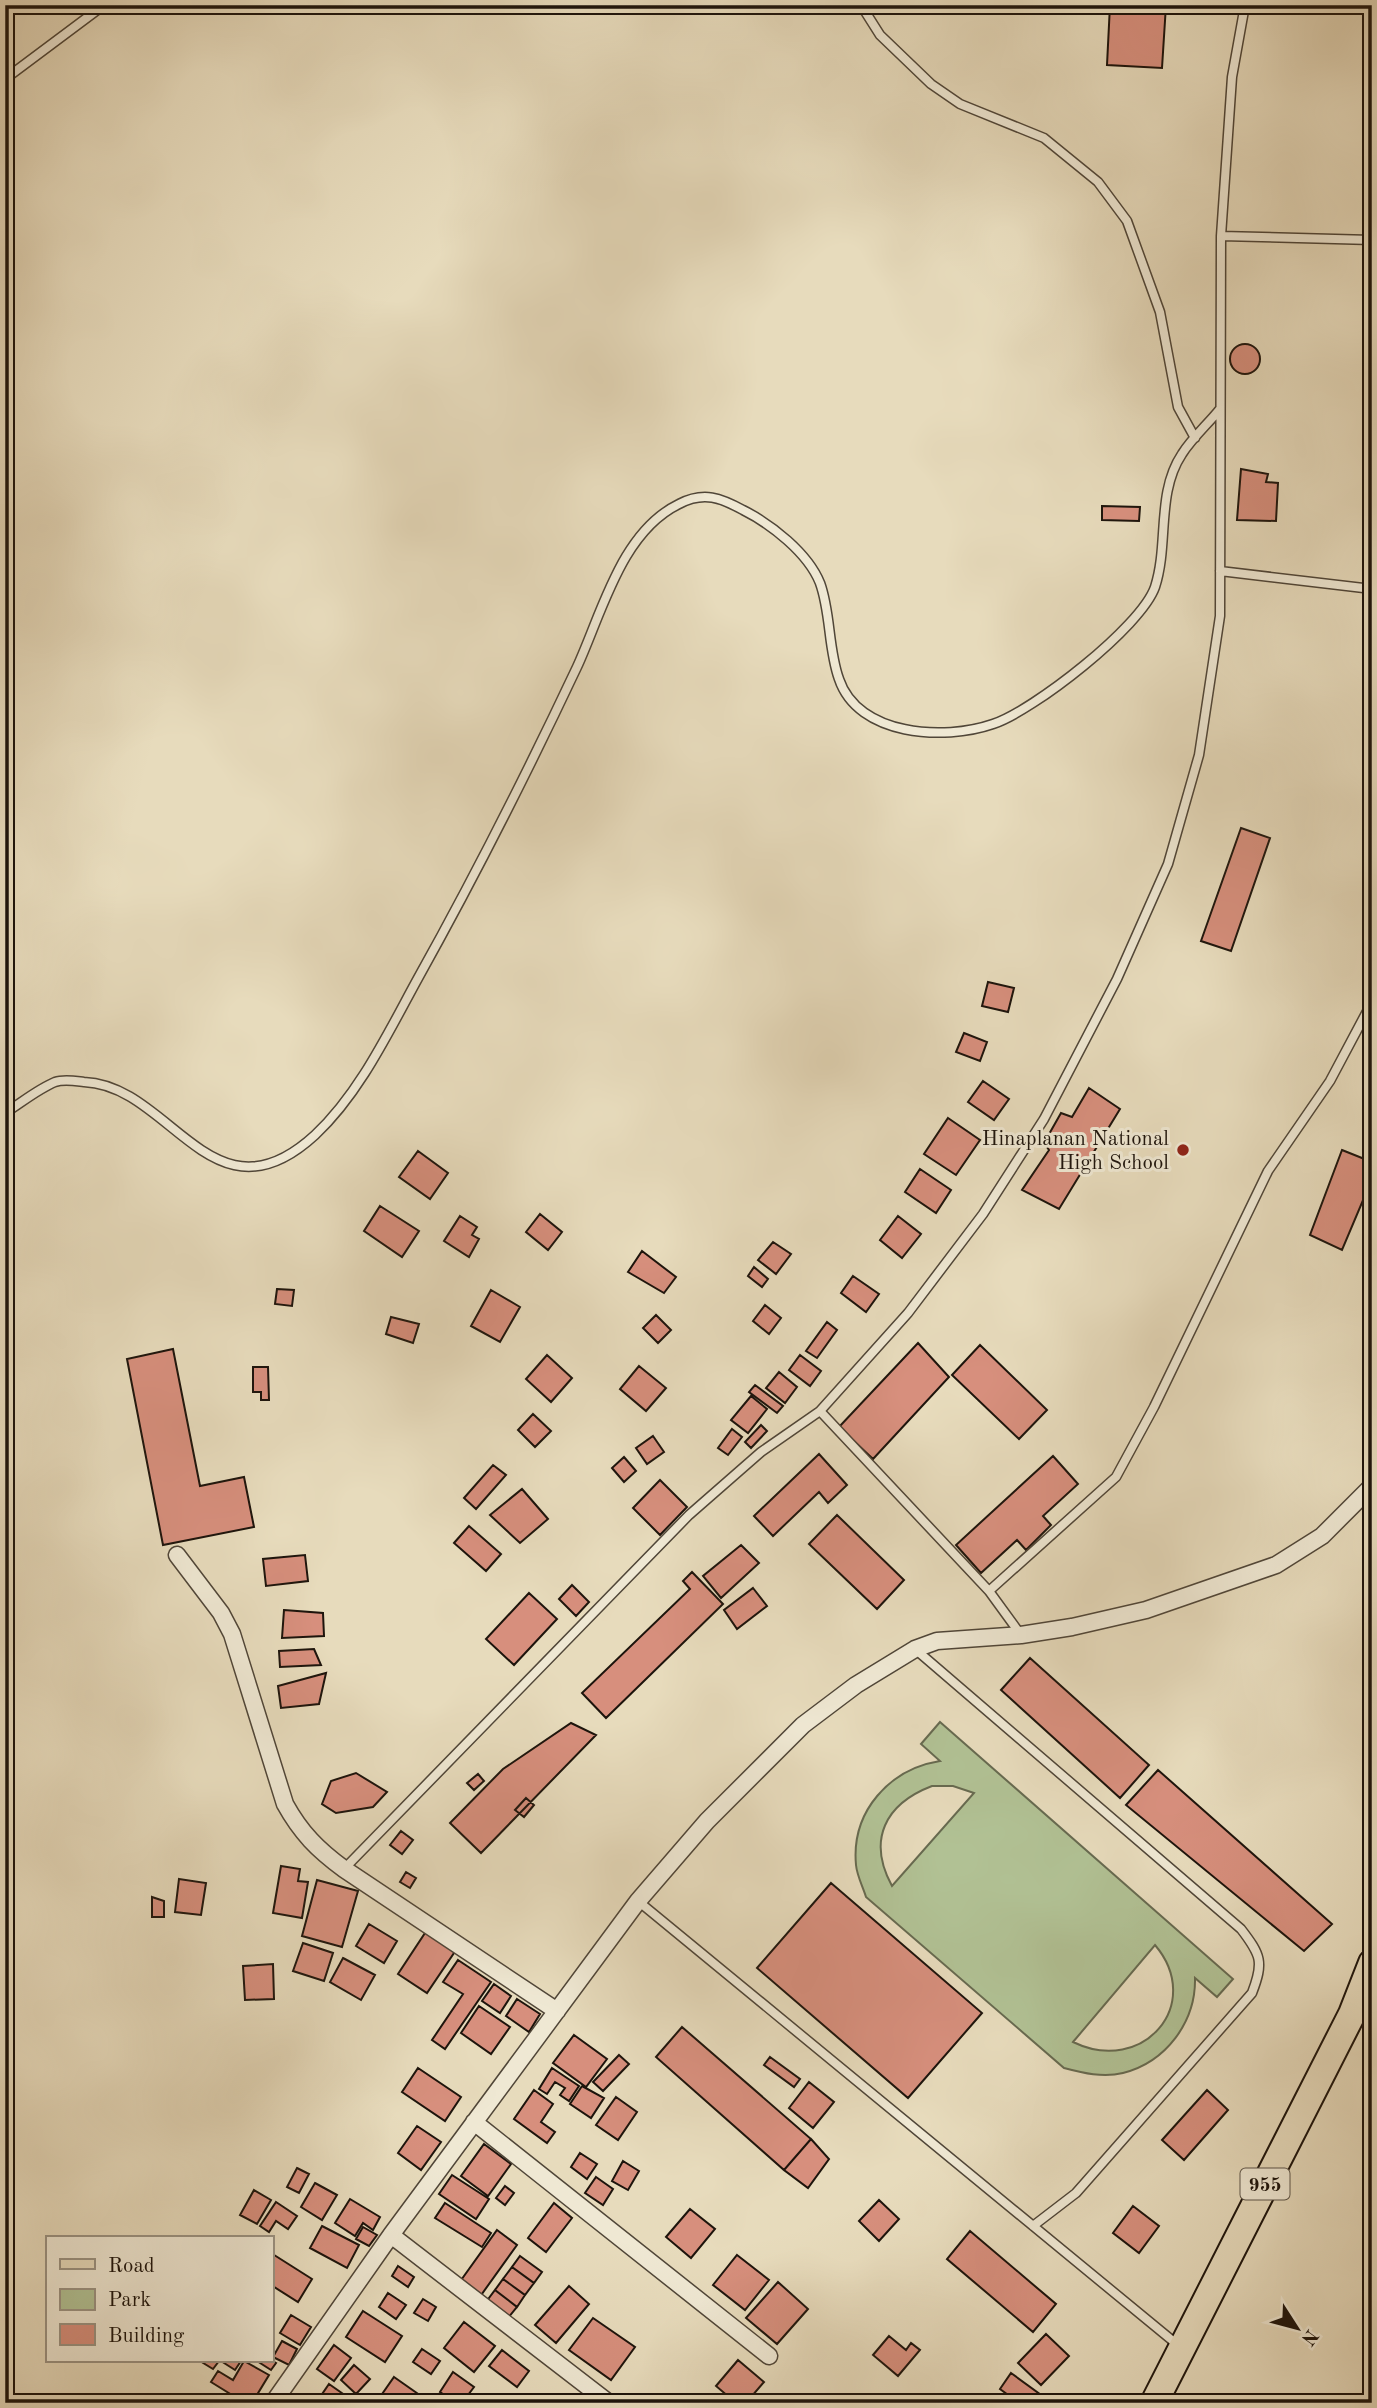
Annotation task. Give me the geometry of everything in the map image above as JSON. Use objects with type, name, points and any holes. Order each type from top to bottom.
[{"type":"main road","name":"955","points":[[1154,2403],[1352,2014],[1372,1963]]},
{"type":"street","points":[[273,2403],[391,2235],[638,1901],[707,1821],[803,1725],[856,1685],[915,1649],[937,1641],[959,1637],[1021,1635],[1146,1610],[1276,1565],[1322,1536],[1372,1486]]},
{"type":"street","points":[[177,1555],[221,1613],[232,1634],[285,1804],[299,1830],[344,1869],[557,2011]]},
{"type":"street","points":[[474,2122],[769,2356]]},
{"type":"street","points":[[391,2235],[591,2397],[609,2403]]},
{"type":"lane","points":[[5,79],[104,5]]},
{"type":"lane","points":[[861,5],[880,35],[931,84],[960,104],[1044,138],[1098,182],[1127,221],[1160,312],[1178,407],[1195,438]]},
{"type":"lane","points":[[344,1869],[689,1516],[761,1452],[820,1411],[908,1313],[983,1214],[1044,1119],[1122,967],[1168,864],[1199,755],[1215,664],[1220,572],[1221,236],[1232,77],[1245,5]]},
{"type":"lane","points":[[1221,236],[1372,240]]},
{"type":"lane","points":[[5,1113],[58,1080],[94,1082],[125,1095],[190,1142],[230,1165],[262,1167],[292,1155],[320,1130],[370,1065],[447,925],[579,662],[615,575],[648,528],[680,503],[716,495],[755,516],[799,553],[819,581],[839,680],[853,705],[872,717],[913,731],[948,733],[992,725],[1039,702],[1129,624],[1145,605],[1155,586],[1167,493],[1173,470],[1195,438],[1220,410]]},
{"type":"lane","points":[[1220,572],[1372,589]]},
{"type":"lane","points":[[1372,615],[1368,802],[1372,883]]},
{"type":"lane","points":[[989,1591],[1116,1477],[1154,1407],[1268,1171],[1330,1081],[1372,1002]]},
{"type":"lane","points":[[820,1411],[989,1591],[1021,1635]]},
{"type":"lane","points":[[915,1649],[1241,1929],[1257,1950],[1261,1970],[1252,1993],[1076,2193],[1033,2225]]},
{"type":"lane","points":[[638,1901],[1182,2348]]},
{"type":"green space","points":[[940,1722],[1233,1979],[1217,1997],[1195,1978],[1194,1994],[1184,2024],[1176,2038],[1153,2060],[1123,2073],[1108,2075],[1064,2068],[866,1897],[856,1865],[860,1827],[867,1810],[890,1783],[905,1773],[940,1761],[921,1744]],"holes":[[[932,1786],[953,1786],[974,1793],[892,1886],[881,1854],[881,1839],[885,1826],[902,1803]],[[1155,1945],[1169,1968],[1173,1990],[1169,2011],[1159,2028],[1143,2042],[1122,2049],[1099,2050],[1073,2042]]]},
{"type":"building","points":[[1110,5],[1166,5],[1162,68],[1107,65]]},
{"type":"building","points":[[1245,344],[1256,348],[1260,359],[1256,370],[1245,374],[1234,370],[1230,359],[1234,348]]},
{"type":"building","points":[[1241,469],[1268,474],[1266,482],[1278,483],[1276,521],[1237,520]]},
{"type":"building","points":[[1102,506],[1140,507],[1139,521],[1102,520]]},
{"type":"building","points":[[1241,828],[1270,838],[1231,951],[1201,941]]},
{"type":"building","points":[[988,982],[1014,988],[1008,1012],[982,1006]]},
{"type":"building","points":[[964,1033],[987,1042],[980,1061],[956,1052]]},
{"type":"building","points":[[983,1081],[1009,1099],[994,1120],[968,1102]]},
{"type":"building","points":[[1089,1088],[1120,1109],[1059,1209],[1022,1190],[1049,1150],[1044,1143],[1061,1113],[1072,1117]]},
{"type":"building","points":[[948,1118],[980,1140],[956,1175],[924,1154]]},
{"type":"building","points":[[1342,1150],[1372,1162],[1372,1179],[1342,1250],[1310,1235]]},
{"type":"building","points":[[418,1151],[448,1173],[430,1199],[399,1177]]},
{"type":"building","points":[[920,1169],[951,1190],[936,1213],[905,1192]]},
{"type":"building","points":[[380,1206],[419,1231],[402,1257],[364,1231]]},
{"type":"building","points":[[540,1214],[562,1232],[548,1250],[526,1232]]},
{"type":"building","points":[[460,1216],[477,1227],[472,1235],[479,1239],[469,1257],[444,1241]]},
{"type":"building","points":[[898,1216],[921,1234],[902,1258],[880,1240]]},
{"type":"building","points":[[773,1242],[791,1254],[776,1274],[758,1260]]},
{"type":"building","points":[[642,1251],[676,1277],[664,1293],[628,1272]]},
{"type":"building","points":[[754,1267],[768,1279],[762,1287],[748,1276]]},
{"type":"building","points":[[853,1276],[879,1294],[866,1312],[841,1293]]},
{"type":"building","points":[[277,1289],[294,1290],[292,1306],[275,1304]]},
{"type":"building","points":[[491,1290],[520,1307],[500,1342],[471,1326]]},
{"type":"building","points":[[765,1305],[781,1318],[769,1334],[753,1321]]},
{"type":"building","points":[[656,1315],[671,1330],[658,1343],[643,1328]]},
{"type":"building","points":[[391,1317],[419,1324],[413,1343],[386,1334]]},
{"type":"building","points":[[827,1322],[837,1330],[817,1358],[806,1351]]},
{"type":"building","points":[[918,1343],[949,1377],[873,1459],[839,1427]]},
{"type":"building","points":[[980,1345],[1047,1410],[1019,1439],[952,1375]]},
{"type":"building","points":[[173,1349],[200,1486],[244,1477],[254,1527],[163,1545],[127,1359]]},
{"type":"building","points":[[547,1355],[572,1378],[551,1402],[526,1379]]},
{"type":"building","points":[[800,1355],[821,1371],[810,1386],[789,1370]]},
{"type":"building","points":[[639,1366],[666,1388],[646,1411],[620,1389]]},
{"type":"building","points":[[253,1367],[268,1367],[269,1400],[261,1400],[261,1392],[253,1392]]},
{"type":"building","points":[[779,1372],[797,1387],[785,1403],[766,1388]]},
{"type":"building","points":[[755,1385],[783,1406],[777,1413],[749,1392]]},
{"type":"building","points":[[751,1396],[767,1409],[748,1433],[731,1420]]},
{"type":"building","points":[[533,1414],[551,1431],[535,1447],[518,1430]]},
{"type":"building","points":[[761,1425],[767,1431],[751,1448],[745,1442]]},
{"type":"building","points":[[732,1429],[742,1437],[728,1455],[718,1448]]},
{"type":"building","points":[[653,1436],[664,1452],[647,1464],[636,1448]]},
{"type":"building","points":[[819,1454],[847,1485],[828,1503],[819,1492],[773,1536],[754,1516]]},
{"type":"building","points":[[1053,1456],[1078,1484],[1043,1516],[1051,1525],[1026,1550],[1017,1540],[981,1573],[956,1545]]},
{"type":"building","points":[[624,1457],[636,1471],[624,1482],[612,1468]]},
{"type":"building","points":[[493,1465],[506,1475],[476,1509],[464,1498]]},
{"type":"building","points":[[660,1480],[687,1507],[660,1535],[633,1508]]},
{"type":"building","points":[[522,1489],[548,1519],[520,1543],[490,1515]]},
{"type":"building","points":[[837,1515],[904,1580],[877,1609],[809,1544]]},
{"type":"building","points":[[469,1526],[501,1554],[486,1571],[454,1543]]},
{"type":"building","points":[[741,1545],[759,1563],[721,1598],[703,1576]]},
{"type":"building","points":[[305,1555],[308,1581],[266,1586],[263,1559]]},
{"type":"building","points":[[692,1572],[723,1604],[606,1718],[582,1693],[690,1589],[683,1581]]},
{"type":"building","points":[[572,1585],[589,1602],[576,1616],[559,1599]]},
{"type":"building","points":[[753,1588],[767,1606],[737,1629],[724,1610]]},
{"type":"building","points":[[529,1593],[557,1619],[514,1665],[486,1639]]},
{"type":"building","points":[[284,1610],[323,1613],[324,1636],[282,1638]]},
{"type":"building","points":[[314,1649],[321,1665],[280,1667],[279,1651]]},
{"type":"building","points":[[1030,1658],[1149,1765],[1120,1798],[1001,1690]]},
{"type":"building","points":[[326,1673],[319,1704],[281,1708],[278,1686]]},
{"type":"building","points":[[571,1723],[596,1735],[481,1853],[450,1823],[503,1769]]},
{"type":"building","points":[[1158,1770],[1332,1924],[1304,1951],[1126,1805]]},
{"type":"building","points":[[356,1773],[387,1792],[373,1807],[336,1813],[322,1804],[331,1781]]},
{"type":"building","points":[[478,1774],[484,1781],[474,1790],[467,1783]]},
{"type":"building","points":[[526,1798],[534,1805],[524,1817],[515,1810]]},
{"type":"building","points":[[401,1831],[413,1840],[402,1854],[390,1845]]},
{"type":"building","points":[[281,1866],[300,1869],[298,1881],[308,1882],[302,1918],[273,1913]]},
{"type":"building","points":[[406,1872],[416,1878],[410,1888],[400,1882]]},
{"type":"building","points":[[179,1879],[206,1883],[201,1915],[175,1912]]},
{"type":"building","points":[[317,1880],[358,1891],[342,1947],[302,1936]]},
{"type":"building","points":[[831,1883],[982,2013],[908,2098],[757,1968]]},
{"type":"building","points":[[152,1897],[164,1901],[164,1917],[152,1917]]},
{"type":"building","points":[[369,1924],[397,1941],[384,1963],[356,1946]]},
{"type":"building","points":[[427,1930],[456,1950],[427,1993],[398,1974]]},
{"type":"building","points":[[303,1943],[333,1953],[324,1981],[293,1971]]},
{"type":"building","points":[[343,1958],[375,1975],[361,2000],[330,1982]]},
{"type":"building","points":[[458,1960],[491,1982],[445,2049],[432,2040],[463,1994],[443,1982]]},
{"type":"building","points":[[273,1964],[274,1999],[245,2000],[243,1966]]},
{"type":"building","points":[[494,1984],[511,1996],[500,2013],[482,2001]]},
{"type":"building","points":[[517,1999],[540,2014],[529,2032],[506,2016]]},
{"type":"building","points":[[479,2006],[510,2027],[491,2054],[461,2033]]},
{"type":"building","points":[[682,2027],[811,2139],[784,2170],[656,2057]]},
{"type":"building","points":[[574,2035],[607,2059],[586,2087],[553,2063]]},
{"type":"building","points":[[619,2055],[629,2064],[603,2091],[593,2082]]},
{"type":"building","points":[[770,2057],[800,2079],[794,2087],[764,2065]]},
{"type":"building","points":[[418,2068],[461,2097],[445,2121],[402,2092]]},
{"type":"building","points":[[552,2068],[579,2086],[569,2101],[560,2095],[565,2088],[555,2082],[547,2094],[539,2089]]},
{"type":"building","points":[[809,2082],[834,2102],[813,2128],[789,2108]]},
{"type":"building","points":[[582,2086],[604,2098],[591,2118],[570,2104]]},
{"type":"building","points":[[534,2090],[553,2104],[541,2122],[555,2132],[547,2143],[514,2119]]},
{"type":"building","points":[[1207,2090],[1228,2110],[1184,2160],[1162,2140]]},
{"type":"building","points":[[616,2097],[637,2112],[618,2140],[596,2125]]},
{"type":"building","points":[[417,2126],[441,2142],[421,2170],[398,2153]]},
{"type":"building","points":[[811,2139],[829,2159],[808,2188],[784,2170]]},
{"type":"building","points":[[484,2144],[511,2164],[488,2196],[461,2176]]},
{"type":"building","points":[[580,2153],[597,2164],[587,2179],[571,2167]]},
{"type":"building","points":[[623,2161],[639,2171],[628,2190],[612,2181]]},
{"type":"building","points":[[297,2168],[309,2174],[299,2193],[287,2187]]},
{"type":"building","points":[[452,2175],[489,2199],[476,2219],[439,2194]]},
{"type":"building","points":[[596,2177],[613,2189],[603,2205],[585,2193]]},
{"type":"building","points":[[315,2183],[337,2195],[322,2220],[301,2207]]},
{"type":"building","points":[[505,2186],[514,2193],[505,2205],[496,2198]]},
{"type":"building","points":[[254,2190],[271,2200],[257,2224],[240,2215]]},
{"type":"building","points":[[350,2199],[380,2217],[373,2230],[363,2223],[355,2236],[335,2223]]},
{"type":"building","points":[[879,2200],[899,2219],[879,2241],[859,2221]]},
{"type":"building","points":[[276,2202],[297,2216],[288,2229],[276,2221],[269,2232],[260,2226]]},
{"type":"building","points":[[445,2203],[491,2233],[482,2247],[435,2218]]},
{"type":"building","points":[[554,2203],[572,2218],[546,2252],[528,2238]]},
{"type":"building","points":[[1133,2206],[1159,2226],[1139,2253],[1113,2233]]},
{"type":"building","points":[[690,2209],[715,2229],[691,2258],[666,2237]]},
{"type":"building","points":[[322,2226],[359,2245],[347,2268],[310,2248]]},
{"type":"building","points":[[363,2227],[377,2235],[369,2246],[356,2239]]},
{"type":"building","points":[[497,2230],[517,2245],[479,2298],[459,2283]]},
{"type":"building","points":[[970,2231],[1056,2304],[1033,2332],[947,2259]]},
{"type":"building","points":[[273,2254],[312,2279],[298,2302],[273,2286]]},
{"type":"building","points":[[737,2255],[769,2280],[745,2310],[713,2285]]},
{"type":"building","points":[[520,2256],[542,2272],[534,2283],[512,2267]]},
{"type":"building","points":[[398,2266],[414,2277],[408,2287],[392,2276]]},
{"type":"building","points":[[512,2267],[534,2283],[525,2295],[503,2279]]},
{"type":"building","points":[[503,2279],[525,2295],[517,2307],[495,2290]]},
{"type":"building","points":[[778,2282],[808,2309],[777,2344],[746,2318]]},
{"type":"building","points":[[569,2286],[589,2304],[556,2343],[535,2325]]},
{"type":"building","points":[[495,2290],[517,2307],[508,2318],[486,2302]]},
{"type":"building","points":[[388,2293],[406,2305],[396,2319],[379,2307]]},
{"type":"building","points":[[423,2299],[436,2307],[428,2321],[414,2313]]},
{"type":"building","points":[[363,2311],[402,2336],[385,2362],[346,2337]]},
{"type":"building","points":[[291,2315],[311,2327],[300,2345],[280,2333]]},
{"type":"building","points":[[593,2318],[635,2347],[611,2380],[569,2350]]},
{"type":"building","points":[[464,2322],[495,2346],[474,2372],[444,2348]]},
{"type":"building","points":[[1046,2334],[1069,2356],[1041,2385],[1018,2363]]},
{"type":"building","points":[[889,2336],[906,2350],[911,2343],[920,2350],[898,2376],[873,2355]]},
{"type":"building","points":[[282,2341],[297,2349],[289,2365],[273,2357]]},
{"type":"building","points":[[334,2345],[351,2358],[334,2381],[317,2369]]},
{"type":"building","points":[[422,2349],[440,2361],[431,2374],[413,2362]]},
{"type":"building","points":[[502,2350],[529,2371],[517,2387],[489,2366]]},
{"type":"building","points":[[738,2360],[764,2382],[746,2403],[736,2403],[716,2386]]},
{"type":"building","points":[[202,2362],[218,2362],[213,2369]]},
{"type":"building","points":[[223,2362],[240,2362],[235,2370]]},
{"type":"building","points":[[243,2362],[269,2375],[252,2403],[245,2403],[211,2382],[218,2371],[233,2380]]},
{"type":"building","points":[[259,2362],[276,2363],[271,2370]]},
{"type":"building","points":[[354,2365],[370,2379],[356,2394],[341,2380]]},
{"type":"building","points":[[453,2372],[474,2387],[462,2403],[456,2403],[440,2392]]},
{"type":"building","points":[[1011,2373],[1048,2400],[1046,2403],[1019,2403],[1000,2389]]},
{"type":"building","points":[[394,2377],[431,2403],[388,2403],[380,2397]]},
{"type":"building","points":[[329,2384],[356,2403],[316,2403]]},
{"type":"place","name":"Hinaplanan National High School","points":[[1183,1150]]}]
